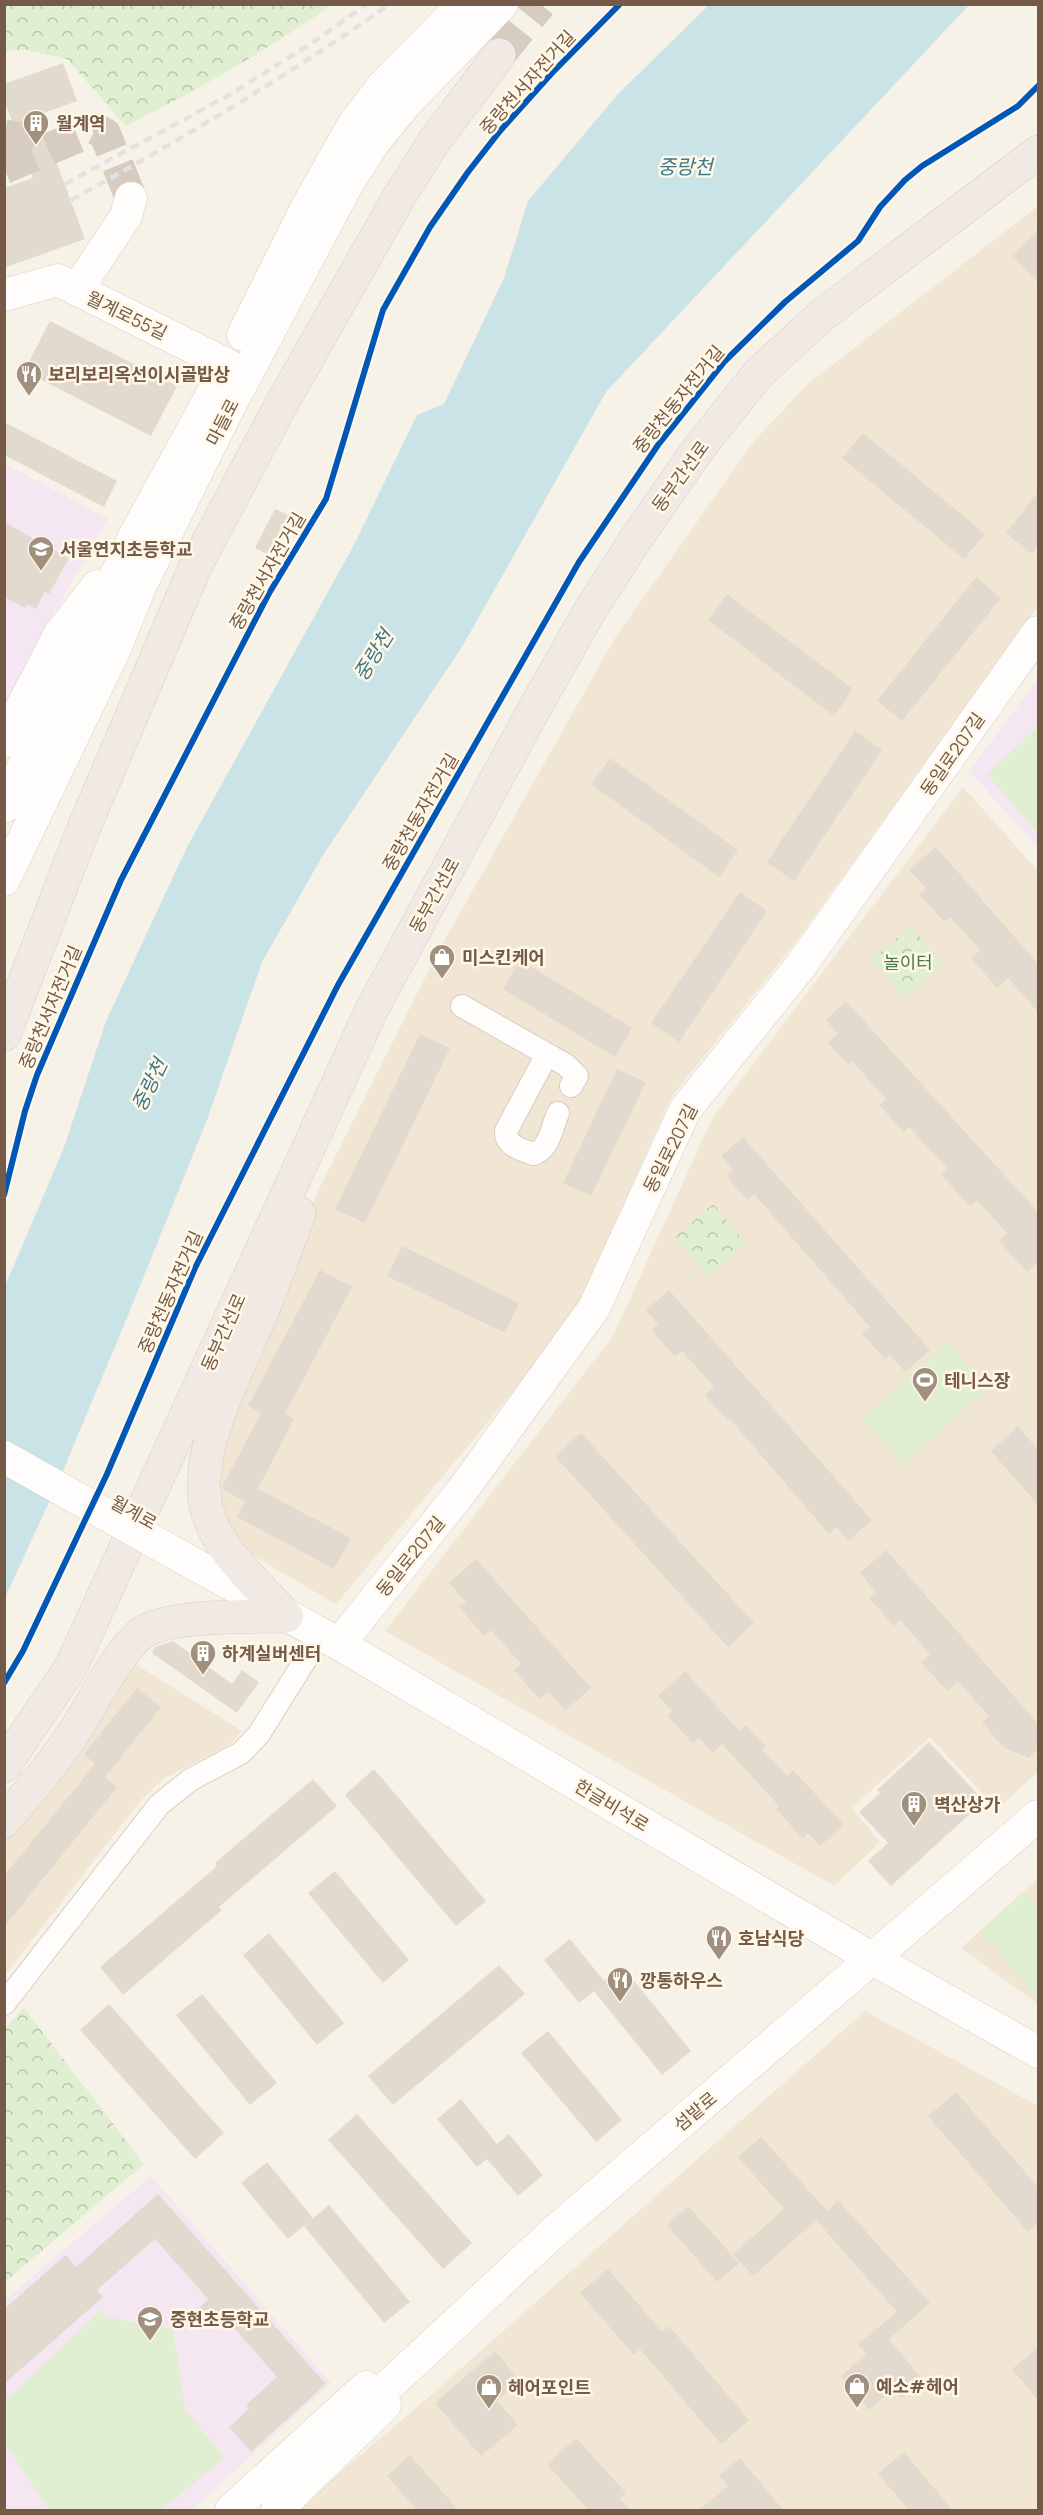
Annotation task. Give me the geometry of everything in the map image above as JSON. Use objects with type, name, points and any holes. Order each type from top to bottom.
[{"type":"highway","points":[[4,1035],[83,830],[196,565],[280,405],[399,197],[435,140],[500,55]]},
{"type":"highway","name":"동부간선로","points":[[4,1766],[71,1667],[372,1009],[588,614],[635,540],[699,448],[758,374],[821,316],[1038,152]]},
{"type":"highway","points":[[4,979],[83,830]]},
{"type":"highway","points":[[286,1616],[220,1541],[206,1508],[203,1474],[216,1423],[264,1307],[310,1182],[350,1088],[372,1009]]},
{"type":"highway","points":[[4,1821],[40,1780],[73,1734],[124,1653],[142,1633],[163,1625],[189,1621],[226,1617],[286,1616]]},
{"type":"main road","name":"마들로","points":[[4,880],[114,651],[308,205],[352,125],[382,87],[462,4]]},
{"type":"main road","name":"마들로","points":[[4,807],[135,535],[348,183],[372,145],[435,71],[502,4]]},
{"type":"main road","points":[[77,290],[126,216],[131,198]]},
{"type":"main road","name":"월계로55길","points":[[4,295],[58,280],[237,369]]},
{"type":"main road","points":[[4,742],[59,635],[135,535]]},
{"type":"main road","name":"동일로207길","points":[[330,1640],[461,1492],[594,1308],[685,1110],[799,968],[1038,632]]},
{"type":"main road","name":"월계로","points":[[4,1457],[185,1559]]},
{"type":"main road","name":"한글비석로","points":[[185,1559],[330,1640],[873,1959],[1038,2052]]},
{"type":"main road","name":"섬밭로","points":[[358,2414],[555,2231],[1038,1816]]},
{"type":"main road","points":[[231,2511],[524,2242],[555,2231]]},
{"type":"main road","points":[[277,2511],[396,2394],[548,2257],[555,2231]]},
{"type":"street","points":[[462,1006],[577,1073],[571,1086]]},
{"type":"street","points":[[546,1056],[506,1131],[506,1138],[510,1144],[525,1151],[533,1154],[539,1153],[544,1149],[558,1113]]},
{"type":"street","points":[[4,2004],[159,1805],[190,1780],[241,1753],[260,1734],[330,1640]]},
{"type":"shaded area","points":[[1038,206],[1038,606],[788,952],[672,1096],[569,1325],[336,1604],[206,1528],[199,1445],[323,1181],[438,952],[615,638],[754,441],[809,383]]},
{"type":"shaded area","name":"서울연지초등학교","points":[[5,464],[108,519],[47,625],[5,706]]},
{"type":"shaded area","points":[[1038,679],[1038,847],[969,771]]},
{"type":"shaded area","points":[[963,787],[1038,871],[1038,1772],[997,1809],[930,1737],[852,1808],[880,1842],[834,1886],[385,1631],[613,1336],[713,1117]]},
{"type":"shaded area","points":[[135,1664],[242,1731],[228,1746],[163,1779],[140,1801],[5,1975],[5,1831]]},
{"type":"shaded area","points":[[1038,1878],[1038,2004],[961,1948]]},
{"type":"shaded area","points":[[865,2011],[1038,2106],[1038,2510],[296,2510],[422,2403]]},
{"type":"shaded area","name":"중현초등학교","points":[[151,2176],[331,2383],[192,2510],[8,2510],[4,2506],[4,2301]]},
{"type":"green space","points":[[4,5],[331,5],[231,69],[126,126],[67,59],[26,50],[5,51]]},
{"type":"green space","points":[[1038,727],[1038,833],[987,774]]},
{"type":"green space","name":"놀이터","points":[[911,926],[944,965],[905,998],[872,959]]},
{"type":"green space","points":[[713,1204],[746,1244],[708,1276],[675,1237]]},
{"type":"green space","name":"테니스장","points":[[948,1342],[988,1388],[903,1464],[863,1419]]},
{"type":"green space","points":[[1024,1893],[1038,1912],[1037,1997],[981,1931]]},
{"type":"green space","points":[[24,2008],[144,2164],[5,2282],[5,2029]]},
{"type":"green space","points":[[102,2309],[106,2317],[173,2329],[185,2409],[224,2458],[161,2510],[49,2510],[5,2443],[5,2401]]},
{"type":"water","name":"중랑천","points":[[709,5],[969,5],[606,392],[462,647],[323,855],[262,962],[207,1120],[60,1478],[5,1598],[5,1286],[63,1150],[106,1021],[187,847],[355,543],[417,415],[444,404],[504,278],[528,201],[618,94]]},
{"type":"building","name":"월계역","points":[[63,63],[77,101],[39,115],[85,239],[4,268],[4,188],[33,178],[4,100],[4,84]]},
{"type":"building","points":[[1038,230],[1038,282],[1013,256]]},
{"type":"building","points":[[50,321],[177,386],[151,436],[24,371]]},
{"type":"building","points":[[4,422],[117,481],[104,507],[4,455]]},
{"type":"building","points":[[863,433],[985,534],[964,559],[842,458]]},
{"type":"building","points":[[1038,492],[1038,545],[1032,554],[1006,533]]},
{"type":"building","points":[[275,509],[289,516],[269,555],[255,548]]},
{"type":"building","points":[[4,522],[69,558],[49,594],[45,591],[36,609],[27,604],[25,608],[4,597]]},
{"type":"building","points":[[976,577],[1001,598],[902,721],[877,701]]},
{"type":"building","points":[[727,594],[853,689],[834,716],[708,620]]},
{"type":"building","points":[[855,731],[882,750],[794,881],[767,862]]},
{"type":"building","points":[[610,758],[738,850],[719,877],[591,784]]},
{"type":"building","points":[[936,847],[1038,964],[1038,1012],[1008,978],[997,988],[971,958],[980,950],[950,917],[944,922],[919,894],[926,888],[909,870]]},
{"type":"building","points":[[740,892],[767,911],[679,1042],[651,1023]]},
{"type":"building","points":[[520,960],[632,1028],[615,1057],[503,989]]},
{"type":"building","points":[[846,1001],[1038,1212],[1038,1262],[1027,1272],[999,1241],[1007,1233],[977,1200],[970,1206],[941,1175],[948,1169],[909,1127],[904,1132],[879,1105],[886,1099],[852,1061],[848,1064],[828,1043],[838,1034],[826,1020]]},
{"type":"building","points":[[420,1034],[450,1048],[365,1223],[335,1209]]},
{"type":"building","points":[[617,1069],[646,1082],[591,1196],[563,1183]]},
{"type":"building","points":[[743,1137],[930,1350],[905,1372],[890,1355],[885,1359],[862,1334],[870,1327],[754,1194],[747,1200],[726,1176],[733,1170],[721,1156]]},
{"type":"building","points":[[402,1246],[519,1303],[505,1333],[387,1276]]},
{"type":"building","points":[[320,1270],[352,1287],[285,1414],[294,1419],[258,1489],[351,1538],[334,1569],[237,1517],[245,1501],[223,1490],[223,1485],[261,1413],[248,1406]]},
{"type":"building","points":[[669,1290],[872,1520],[848,1541],[836,1527],[829,1534],[730,1419],[728,1421],[705,1395],[714,1387],[682,1351],[675,1357],[651,1330],[658,1324],[646,1310]]},
{"type":"building","points":[[1018,1426],[1038,1450],[1038,1505],[991,1451]]},
{"type":"building","points":[[581,1433],[754,1623],[728,1647],[555,1456]]},
{"type":"building","points":[[886,1550],[1038,1724],[1038,1749],[1028,1758],[1003,1747],[982,1722],[989,1716],[958,1681],[947,1691],[921,1662],[930,1654],[900,1620],[894,1626],[869,1598],[876,1592],[860,1573]]},
{"type":"building","points":[[476,1559],[591,1688],[565,1711],[548,1691],[539,1699],[514,1670],[521,1664],[491,1630],[484,1636],[459,1607],[466,1602],[449,1583]]},
{"type":"building","name":"하계실버센터","points":[[173,1641],[232,1684],[242,1670],[259,1682],[237,1713],[152,1653],[155,1647]]},
{"type":"building","points":[[685,1671],[739,1731],[746,1725],[766,1746],[762,1749],[787,1776],[793,1770],[844,1825],[820,1846],[808,1833],[803,1839],[776,1809],[779,1806],[722,1744],[713,1753],[699,1738],[693,1744],[667,1715],[672,1711],[658,1696]]},
{"type":"building","points":[[137,1688],[161,1707],[105,1777],[117,1787],[4,1927],[4,1876],[95,1764],[84,1754]]},
{"type":"building","name":"벽산상가","points":[[929,1742],[984,1801],[891,1886],[868,1861],[888,1843],[859,1812],[880,1793],[877,1790]]},
{"type":"building","points":[[374,1769],[486,1901],[456,1926],[345,1795]]},
{"type":"building","points":[[313,1779],[337,1806],[219,1907],[222,1910],[123,1995],[100,1967],[217,1866],[215,1863]]},
{"type":"building","points":[[335,1871],[409,1960],[383,1983],[308,1893]]},
{"type":"building","points":[[269,1933],[344,2023],[317,2045],[243,1955]]},
{"type":"building","points":[[570,1939],[604,1981],[622,1966],[691,2051],[662,2075],[594,1991],[579,2003],[544,1960]]},
{"type":"building","points":[[499,1965],[525,1994],[393,2105],[368,2076]]},
{"type":"building","points":[[202,1994],[277,2083],[250,2105],[176,2015]]},
{"type":"building","points":[[109,2004],[224,2133],[195,2159],[80,2030]]},
{"type":"building","points":[[548,2031],[622,2120],[596,2142],[521,2053]]},
{"type":"building","points":[[956,2092],[1038,2187],[1038,2222],[1028,2232],[928,2116]]},
{"type":"building","points":[[461,2099],[497,2144],[509,2134],[543,2175],[518,2196],[487,2159],[477,2167],[437,2119]]},
{"type":"building","points":[[357,2114],[472,2243],[443,2269],[328,2140]]},
{"type":"building","points":[[761,2137],[827,2211],[838,2200],[930,2303],[889,2339],[923,2380],[901,2398],[893,2389],[869,2410],[841,2376],[866,2354],[858,2344],[897,2312],[816,2220],[753,2276],[733,2254],[784,2209],[738,2157]]},
{"type":"building","points":[[267,2162],[313,2218],[288,2239],[241,2183]]},
{"type":"building","points":[[158,2194],[326,2384],[251,2452],[229,2427],[249,2409],[246,2405],[277,2377],[226,2319],[216,2327],[199,2308],[208,2299],[155,2239],[97,2290],[103,2297],[4,2384],[4,2309],[66,2255],[76,2267]]},
{"type":"building","points":[[329,2205],[410,2302],[384,2323],[304,2226]]},
{"type":"building","points":[[688,2206],[739,2263],[717,2282],[667,2225]]},
{"type":"building","points":[[608,2269],[662,2332],[669,2326],[749,2420],[721,2444],[640,2349],[634,2355],[580,2293]]},
{"type":"building","points":[[1038,2347],[1038,2400],[1012,2369]]},
{"type":"building","points":[[495,2351],[520,2381],[497,2401],[518,2425],[481,2456],[435,2403]]},
{"type":"building","points":[[576,2438],[626,2493],[620,2499],[631,2511],[589,2511],[547,2464]]},
{"type":"building","points":[[904,2452],[953,2511],[910,2511],[878,2474]]},
{"type":"building","points":[[410,2455],[459,2511],[418,2511],[387,2476]]},
{"type":"building","points":[[740,2458],[784,2511],[698,2511],[728,2486],[719,2476]]},
{"type":"tunnel","points":[[499,55],[540,4]]},
{"type":"tunnel","points":[[4,168],[96,129],[105,134],[131,198]]},
{"type":"tunnel","points":[[4,135],[17,138],[39,154]]},
{"type":"railway","points":[[65,184],[231,94],[312,43],[367,4]]},
{"type":"railway","points":[[71,200],[233,106],[312,57],[390,4]]},
{"type":"cycle path","name":"중랑천서자전거길","points":[[4,1195],[25,1111],[37,1075],[121,880],[268,595],[326,499],[383,310],[430,227],[468,172],[500,131],[552,73],[620,4]]},
{"type":"cycle path","name":"중랑천동자전거길","points":[[4,1683],[23,1651],[107,1474],[195,1268],[338,985],[579,562],[658,445],[725,361],[785,302],[858,241],[880,207],[905,180],[922,166],[1018,106],[1038,86]]},
{"type":"place","name":"월계역","points":[[36,146]]},
{"type":"place","name":"보리보리옥선이시골밥상","points":[[29,397]]},
{"type":"place","name":"서울연지초등학교","points":[[41,572]]},
{"type":"place","name":"미스킨케어","points":[[442,980]]},
{"type":"place","name":"테니스장","points":[[925,1403]]},
{"type":"place","name":"하계실버센터","points":[[203,1676]]},
{"type":"place","name":"벽산상가","points":[[914,1827]]},
{"type":"place","name":"호남식당","points":[[719,1961]]},
{"type":"place","name":"깡통하우스","points":[[620,2003]]},
{"type":"place","name":"중현초등학교","points":[[150,2342]]},
{"type":"place","name":"예소#헤어","points":[[857,2409]]},
{"type":"place","name":"헤어포인트","points":[[489,2410]]}]
